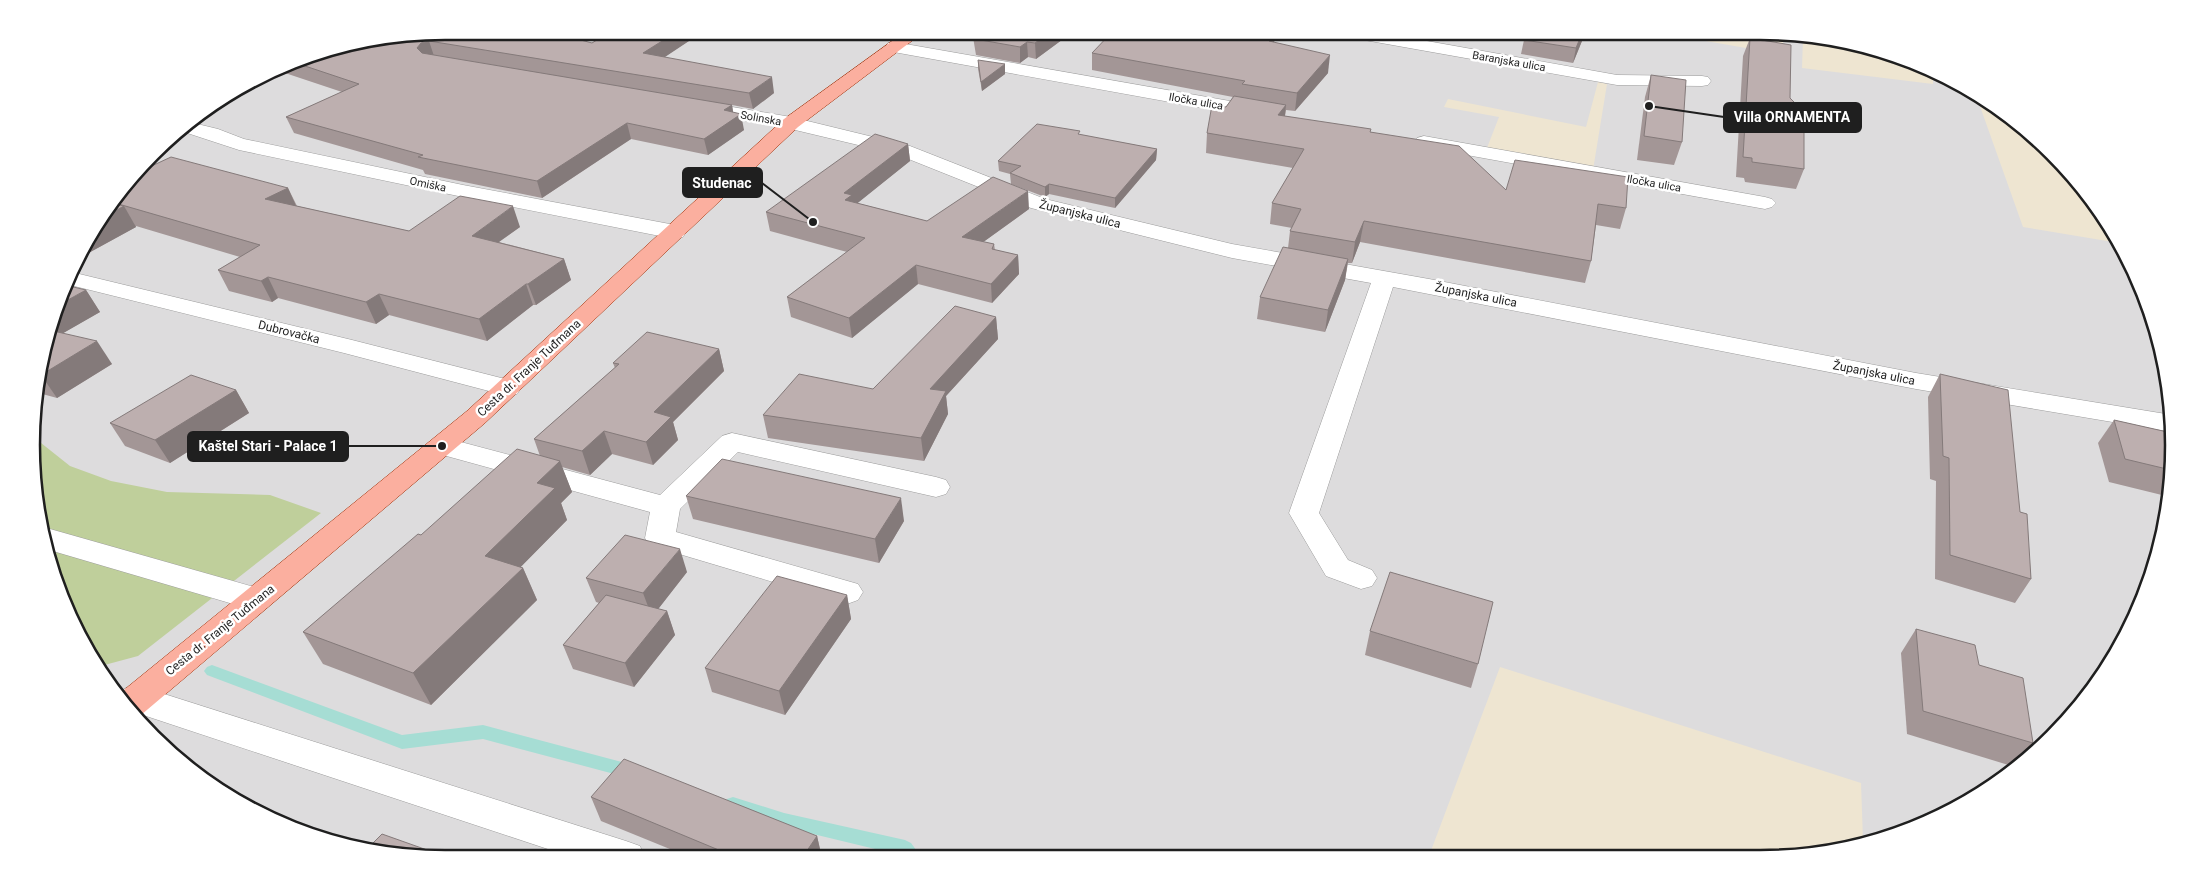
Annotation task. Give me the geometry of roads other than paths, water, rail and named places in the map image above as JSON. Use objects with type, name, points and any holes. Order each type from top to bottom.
[{"type":"main road","name":"Cesta dr. Franje Tuđmana","points":[[132,702],[442,446],[508,388],[791,123],[904,40]]},
{"type":"street","name":"Baranjska ulica","points":[[1393,40],[1617,80],[1702,81]]},
{"type":"street","name":"Iločka ulica","points":[[894,47],[1285,117]]},
{"type":"street","name":"Solinska","points":[[685,105],[791,123]]},
{"type":"street","name":"Županjska ulica","points":[[791,123],[902,150],[1038,204],[1232,251],[1429,286],[1916,382],[2164,423]]},
{"type":"street","name":"Omiška","points":[[193,128],[239,144],[463,191],[676,232]]},
{"type":"street","name":"Iločka ulica","points":[[1403,138],[1765,203]]},
{"type":"street","points":[[1360,578],[1338,568],[1304,514],[1384,279]]},
{"type":"street","name":"Dubrovačka","points":[[76,280],[324,340],[508,388]]},
{"type":"street","points":[[847,592],[660,538],[666,506],[732,442],[936,487]]},
{"type":"street","points":[[442,446],[666,506]]},
{"type":"street","points":[[52,541],[257,599]]},
{"type":"street","name":"Cesta dr. Franje Tuđmana","points":[[133,702],[601,850]]},
{"type":"waterway","points":[[212,671],[402,742],[483,732],[633,772]]},
{"type":"waterway","points":[[733,804],[784,820],[905,848],[907,850]]},
{"type":"place","name":"Villa ORNAMENTA","points":[[1649,106]]},
{"type":"place","name":"Studenac","points":[[813,222]]},
{"type":"place","name":"Kaštel Stari - Palace 1","points":[[442,446]]}]
